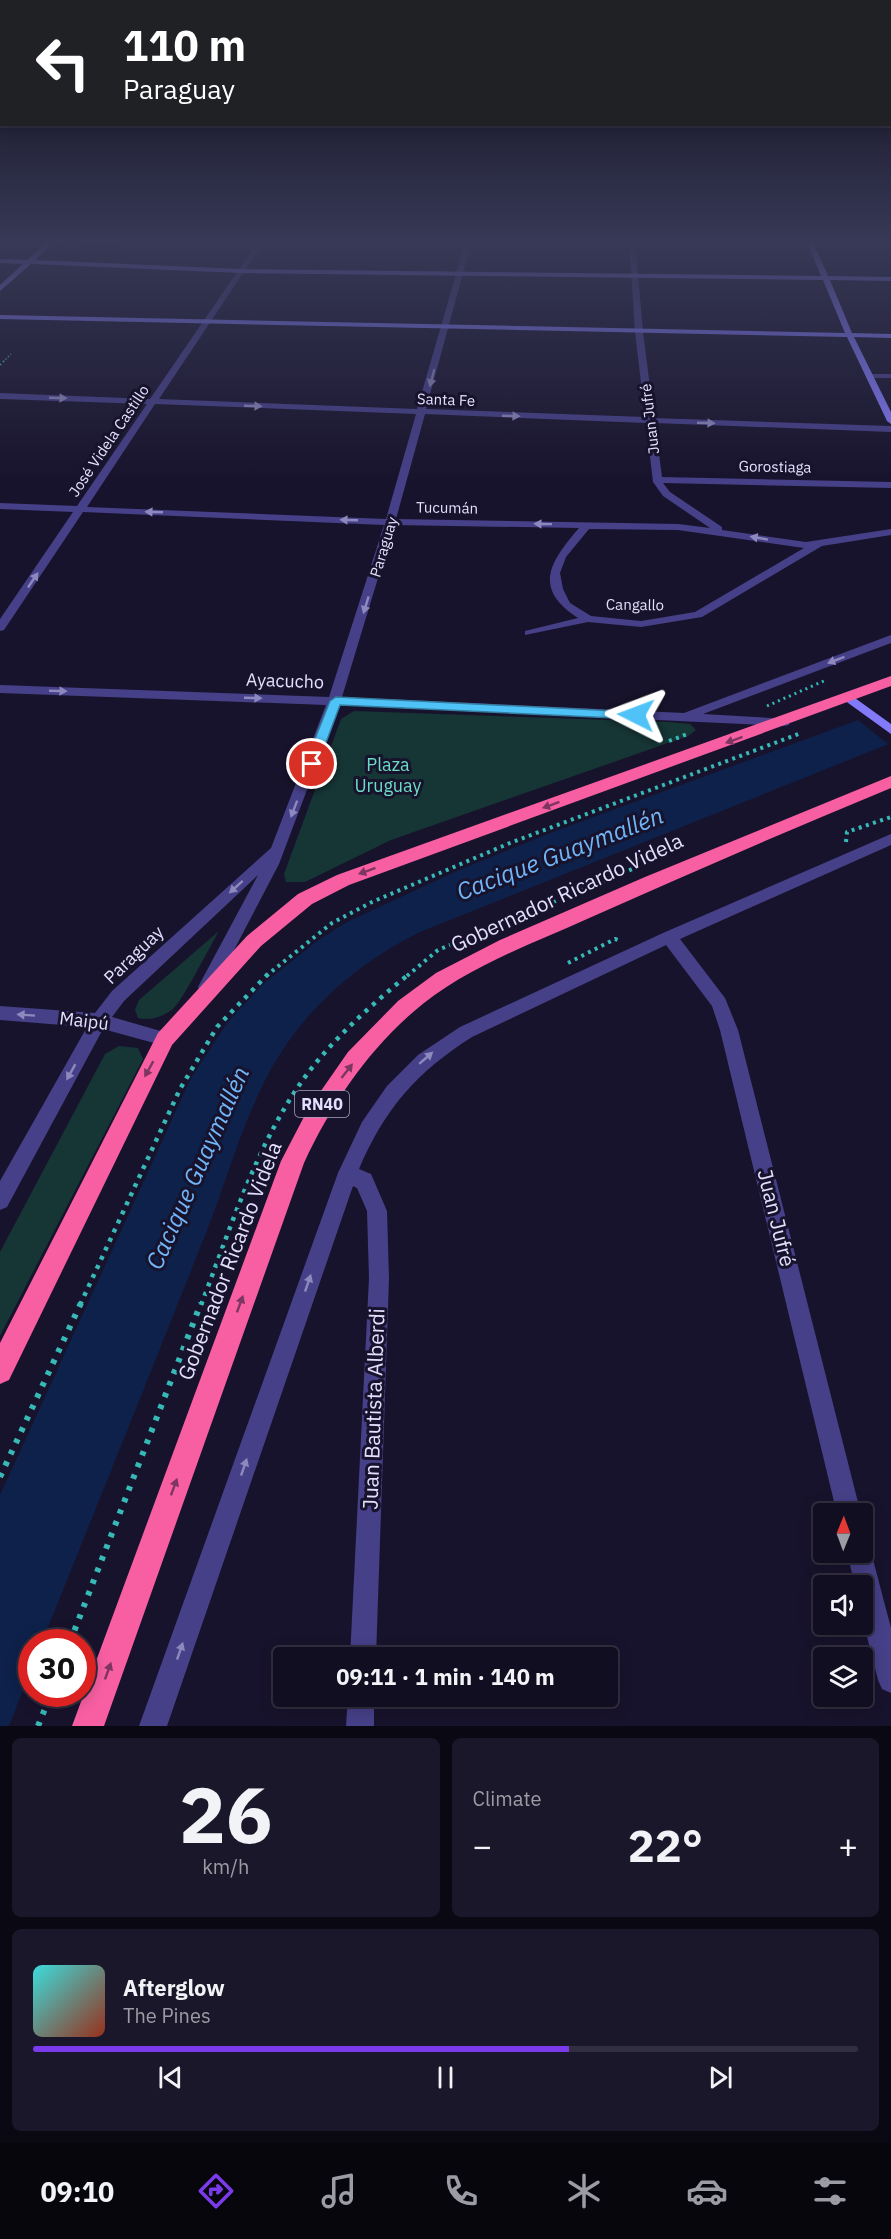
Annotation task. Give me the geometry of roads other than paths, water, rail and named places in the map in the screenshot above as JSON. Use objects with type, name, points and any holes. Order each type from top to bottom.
[{"type":"highway","points":[[0,1371],[165,1039],[254,941],[305,899],[343,880],[784,722],[891,681]]},
{"type":"highway","name":"Gobernador Ricardo Videla","points":[[88,1726],[293,1161],[310,1124],[328,1095],[374,1037],[405,1006],[472,962],[710,855],[891,782]]},
{"type":"street","points":[[147,321],[891,336]]},
{"type":"street","name":"Paraguay","points":[[198,1001],[246,915],[279,847],[336,701],[392,522],[447,321]]},
{"type":"street","name":"Juan Jufré","points":[[638,321],[657,480],[666,494],[720,531]]},
{"type":"street","points":[[843,321],[891,421]]},
{"type":"street","name":"José Videla Castillo","points":[[0,628],[207,322]]},
{"type":"street","points":[[869,376],[891,376]]},
{"type":"street","name":"Santa Fe","points":[[0,396],[891,429]]},
{"type":"street","name":"Gorostiaga","points":[[657,480],[891,485]]},
{"type":"street","name":"Tucumán","points":[[0,506],[392,522],[587,525],[720,531],[791,544],[817,545],[891,532]]},
{"type":"street","name":"Cangallo","points":[[587,525],[561,556],[555,573],[557,589],[566,605],[588,619],[641,624],[698,615],[817,545]]},
{"type":"street","points":[[529,633],[588,619]]},
{"type":"street","points":[[683,717],[891,639]]},
{"type":"street","name":"Ayacucho","points":[[0,689],[336,701],[784,722]]},
{"type":"street","points":[[848,698],[891,730]]},
{"type":"street","points":[[153,1726],[348,1173],[376,1113],[399,1084],[436,1050],[466,1032],[891,839]]},
{"type":"street","name":"Paraguay","points":[[0,1200],[99,1021],[134,980],[279,847]]},
{"type":"street","name":"Juan Jufré","points":[[669,938],[719,1004],[729,1030],[846,1503]]},
{"type":"street","name":"Maipú","points":[[0,1013],[99,1021],[165,1039]]},
{"type":"street","name":"Juan Bautista Alberdi","points":[[348,1173],[364,1181],[377,1211],[379,1278],[363,1647]]},
{"type":"street","points":[[862,1563],[891,1680]]},
{"type":"street","points":[[360,1726],[361,1707]]},
{"type":"water","name":"Cacique Guaymallén","points":[[891,708],[891,743],[420,932],[383,953],[349,977],[304,1021],[276,1060],[242,1132],[206,1233],[47,1629],[18,1629],[18,1703],[9,1726],[0,1726],[0,1495],[191,1078],[227,1023],[262,985],[317,941],[347,922],[459,870],[550,833]]},
{"type":"park label","name":"Plaza Uruguay","points":[[388,775]]}]
